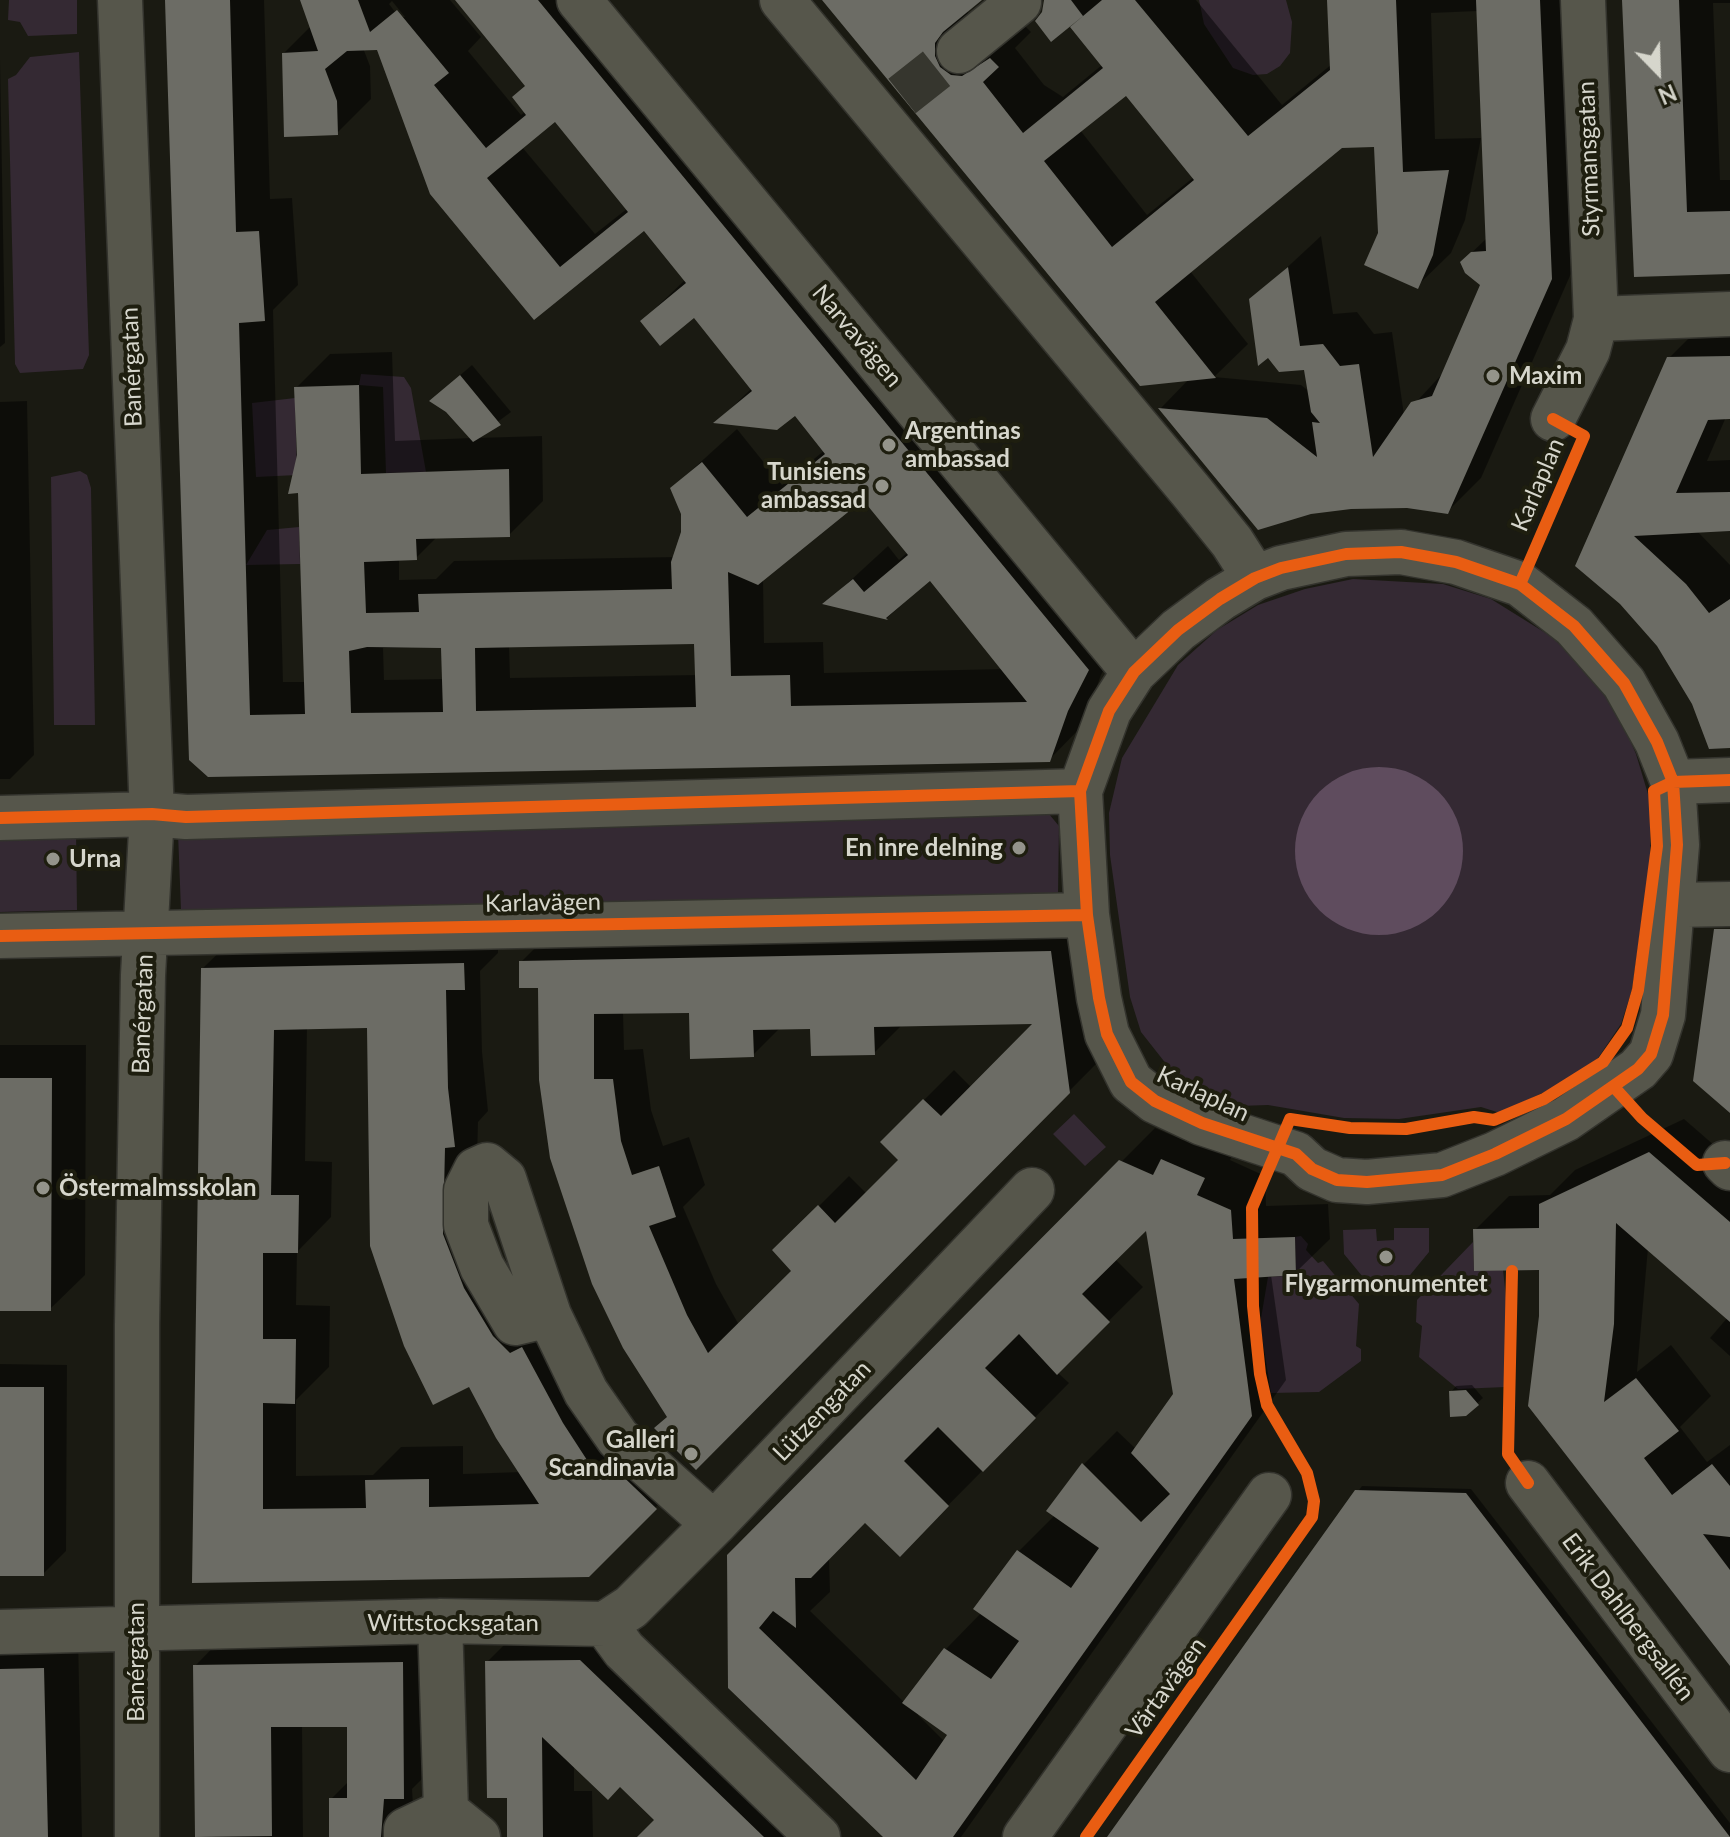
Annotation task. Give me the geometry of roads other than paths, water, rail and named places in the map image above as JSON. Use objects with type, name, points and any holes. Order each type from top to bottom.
[{"type":"street","name":"Banérgatan","points":[[120,0],[152,814],[146,933],[138,1277],[137,1837]]},
{"type":"street","name":"Narvavägen","points":[[579,0],[1134,672]]},
{"type":"street","points":[[782,0],[891,106],[1232,542],[1255,578]]},
{"type":"street","name":"Styrmansgatan","points":[[1583,0],[1596,319]]},
{"type":"street","points":[[959,51],[1019,2]]},
{"type":"street","points":[[1596,319],[1730,314]]},
{"type":"street","name":"Karlaplan","points":[[1553,419],[1588,350],[1596,319]]},
{"type":"street","name":"Karlaplan","points":[[1401,552],[1456,562],[1520,584],[1574,626],[1624,683],[1657,742],[1673,782],[1677,845],[1660,1033],[1651,1054],[1638,1069],[1566,1119],[1495,1154],[1442,1175],[1367,1182],[1337,1180],[1312,1169],[1296,1154],[1202,1123],[1155,1101],[1131,1082],[1107,1034],[1087,915],[1080,791],[1109,711],[1134,672],[1178,630],[1255,578],[1346,554],[1401,552]]},
{"type":"street","points":[[1673,782],[1730,780]]},
{"type":"street","points":[[0,818],[152,814],[186,817],[1080,791]]},
{"type":"street","points":[[1672,905],[1730,904]]},
{"type":"street","name":"Karlavägen","points":[[0,936],[1087,915]]},
{"type":"street","name":"Lützengatan","points":[[605,1624],[631,1607],[714,1524],[1032,1190]]},
{"type":"street","points":[[549,1315],[586,1392],[618,1438],[714,1524]]},
{"type":"street","name":"Erik Dahlbergsallén","points":[[1528,1483],[1730,1750]]},
{"type":"street","name":"Värtavägen","points":[[1025,1837],[1269,1495]]},
{"type":"street","points":[[406,1837],[406,1830],[462,1824],[440,1621]]},
{"type":"street","name":"Wittstocksgatan","points":[[0,1632],[440,1621],[605,1624]]},
{"type":"street","points":[[605,1624],[624,1650],[818,1837]]},
{"type":"tunnel","points":[[902,96],[959,51]]},
{"type":"place","name":"Maxim","points":[[1493,376]]},
{"type":"place","name":"Argentinas ambassad","points":[[889,445]]},
{"type":"place","name":"Tunisiens ambassad","points":[[882,486]]},
{"type":"place","name":"En inre delning","points":[[1019,848]]},
{"type":"place","name":"Urna","points":[[53,859]]},
{"type":"place","name":"Östermalmsskolan","points":[[43,1188]]},
{"type":"place","name":"Flygarmonumentet","points":[[1386,1257]]},
{"type":"place","name":"Galleri Scandinavia","points":[[691,1454]]}]
